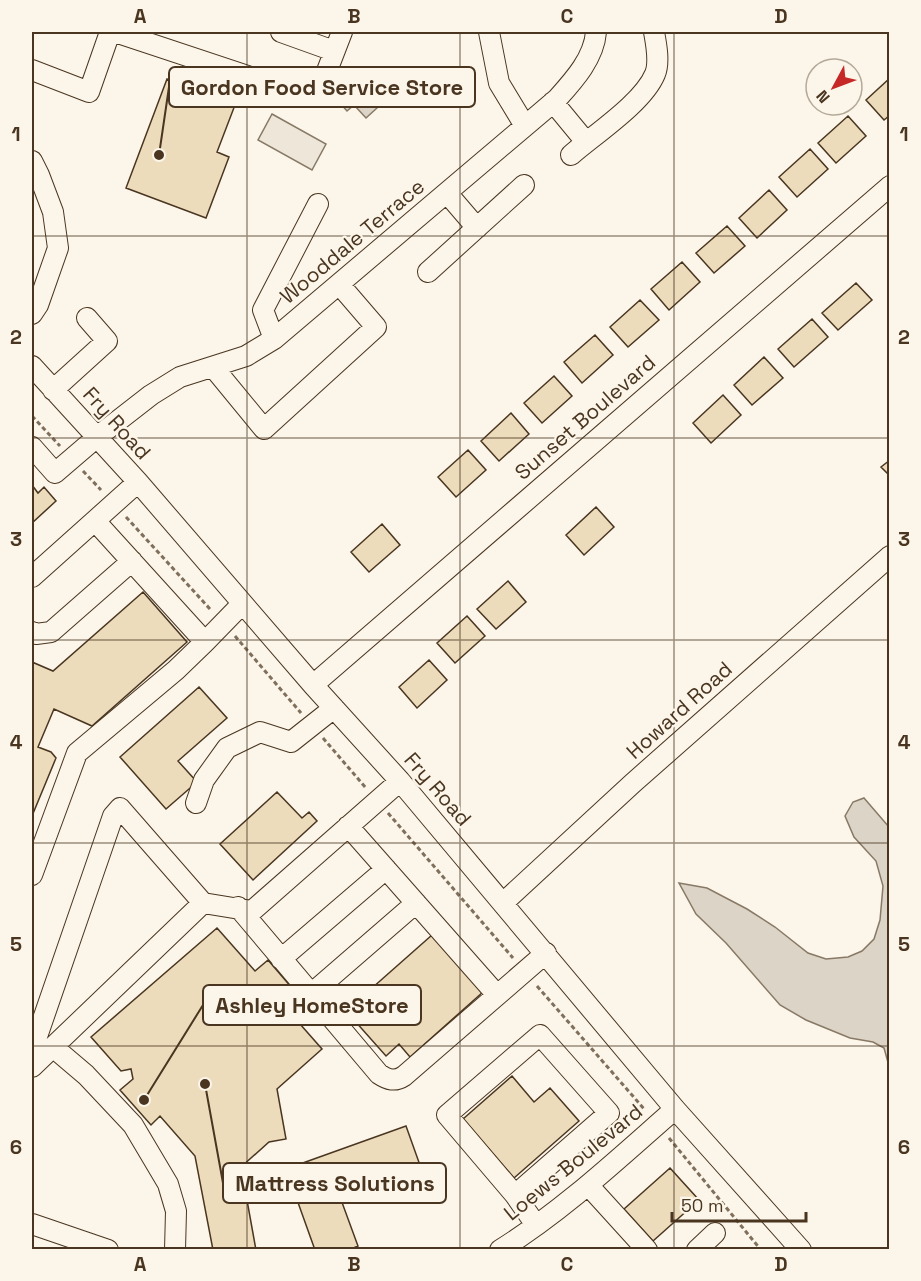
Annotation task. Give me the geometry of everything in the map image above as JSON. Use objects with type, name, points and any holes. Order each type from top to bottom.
[{"type":"street","points":[[32,70],[88,92],[110,32]]},
{"type":"street","points":[[115,32],[302,94],[320,90],[342,32]]},
{"type":"street","points":[[281,32],[334,51]]},
{"type":"street","points":[[489,32],[499,83],[525,126]]},
{"type":"street","name":"Wooddale Terrace","points":[[32,447],[55,473],[151,395],[180,377],[246,357],[274,339],[553,102],[577,77],[596,40],[596,32]]},
{"type":"street","points":[[571,155],[640,98],[656,72],[654,32]]},
{"type":"street","points":[[553,102],[586,142]]},
{"type":"street","points":[[32,161],[53,212],[58,248],[38,305],[32,314]]},
{"type":"street","points":[[428,272],[524,185]]},
{"type":"street","name":"Sunset Boulevard","points":[[313,685],[890,186]]},
{"type":"street","points":[[447,193],[477,228]]},
{"type":"street","points":[[274,339],[262,310],[318,204]]},
{"type":"street","points":[[213,367],[264,429],[376,327],[339,284]]},
{"type":"street","points":[[53,390],[107,341],[87,318]]},
{"type":"street","name":"Fry Road","points":[[32,366],[138,482],[242,604],[400,781],[675,1109],[801,1250]]},
{"type":"street","points":[[32,577],[138,482]]},
{"type":"street","points":[[96,522],[205,642]]},
{"type":"street","name":"Howard Road","points":[[503,903],[633,783],[890,556]]},
{"type":"street","points":[[32,632],[36,634],[51,632],[132,561]]},
{"type":"street","points":[[32,875],[77,753],[176,670],[242,604]]},
{"type":"street","points":[[196,802],[204,780],[227,748],[260,732],[291,742],[334,708]]},
{"type":"street","points":[[32,1051],[113,816],[120,808],[203,903],[252,911],[400,781]]},
{"type":"street","points":[[348,826],[497,995]]},
{"type":"street","points":[[282,959],[386,869]]},
{"type":"street","points":[[32,1067],[203,903]]},
{"type":"street","points":[[311,994],[416,903]]},
{"type":"street","points":[[238,908],[379,1074],[386,1079],[394,1080],[404,1076],[546,953]]},
{"type":"street","points":[[515,1195],[609,1113],[540,1035],[447,1115],[515,1195],[536,1225]]},
{"type":"street","points":[[53,1047],[86,1075],[133,1125],[168,1184],[176,1211],[175,1250]]},
{"type":"street","name":"Loews Boulevard","points":[[508,1247],[588,1185],[675,1109]]},
{"type":"street","points":[[588,1185],[647,1250]]},
{"type":"street","points":[[32,1224],[108,1250]]},
{"type":"street","points":[[697,1250],[715,1233]]},
{"type":"path","points":[[114,504],[224,624],[525,971],[658,1125],[761,1250]]},
{"type":"shaded area","points":[[358,85],[377,108],[366,118],[354,105],[347,111],[339,102]]},
{"type":"shaded area","points":[[272,114],[326,144],[312,170],[258,140]]},
{"type":"shaded area","points":[[864,798],[889,827],[889,1066],[884,1048],[873,1042],[850,1038],[806,1020],[780,1005],[726,943],[696,914],[679,883],[707,888],[747,909],[808,953],[826,959],[848,957],[862,951],[874,939],[880,920],[883,886],[876,861],[854,837],[845,816],[853,802]]},
{"type":"building","points":[[890,78],[890,115],[884,120],[866,100]]},
{"type":"building","points":[[167,79],[235,105],[217,152],[229,157],[206,218],[126,188]]},
{"type":"building","points":[[847,117],[866,136],[836,163],[818,143]]},
{"type":"building","points":[[810,149],[828,169],[797,197],[779,177]]},
{"type":"building","points":[[769,190],[787,210],[757,238],[739,218]]},
{"type":"building","points":[[727,226],[745,246],[714,273],[696,253]]},
{"type":"building","points":[[682,262],[700,282],[669,310],[651,289]]},
{"type":"building","points":[[856,283],[872,300],[838,330],[822,313]]},
{"type":"building","points":[[640,300],[659,320],[628,347],[610,327]]},
{"type":"building","points":[[812,319],[828,337],[794,367],[778,349]]},
{"type":"building","points":[[595,335],[613,355],[582,383],[564,362]]},
{"type":"building","points":[[764,357],[783,378],[752,405],[734,385]]},
{"type":"building","points":[[554,376],[572,396],[542,423],[524,403]]},
{"type":"building","points":[[723,395],[741,415],[711,443],[693,423]]},
{"type":"building","points":[[511,413],[529,434],[499,461],[481,441]]},
{"type":"building","points":[[468,450],[486,470],[456,497],[438,477]]},
{"type":"building","points":[[890,460],[890,476],[881,467]]},
{"type":"building","points":[[32,485],[38,493],[44,487],[56,501],[32,523]]},
{"type":"building","points":[[596,507],[614,527],[584,555],[566,535]]},
{"type":"building","points":[[382,524],[400,545],[369,572],[351,552]]},
{"type":"building","points":[[508,581],[526,602],[496,629],[477,609]]},
{"type":"building","points":[[143,592],[187,642],[92,726],[54,709],[38,747],[51,752],[56,758],[32,816],[32,662],[53,671]]},
{"type":"building","points":[[467,616],[485,636],[455,663],[437,643]]},
{"type":"building","points":[[429,660],[447,680],[417,708],[399,687]]},
{"type":"building","points":[[199,687],[227,718],[178,761],[197,782],[166,809],[120,757]]},
{"type":"building","points":[[277,792],[302,818],[309,812],[317,821],[253,880],[220,844]]},
{"type":"building","points":[[217,928],[255,971],[268,960],[298,995],[285,1007],[322,1049],[277,1089],[286,1139],[269,1142],[241,1167],[256,1250],[213,1250],[195,1156],[160,1116],[151,1125],[120,1090],[133,1079],[131,1069],[121,1071],[91,1037]]},
{"type":"building","points":[[432,935],[483,992],[410,1057],[399,1044],[386,1056],[346,1011]]},
{"type":"building","points":[[512,1076],[534,1102],[550,1088],[579,1121],[514,1178],[463,1119]]},
{"type":"building","points":[[406,1126],[421,1168],[340,1197],[358,1246],[349,1250],[315,1250],[286,1169]]},
{"type":"building","points":[[670,1168],[699,1200],[653,1241],[624,1209]]},
{"type":"place","name":"Gordon Food Service Store","points":[[159,155]]},
{"type":"place","name":"Mattress Solutions","points":[[205,1084]]},
{"type":"place","name":"Ashley HomeStore","points":[[144,1100]]}]
